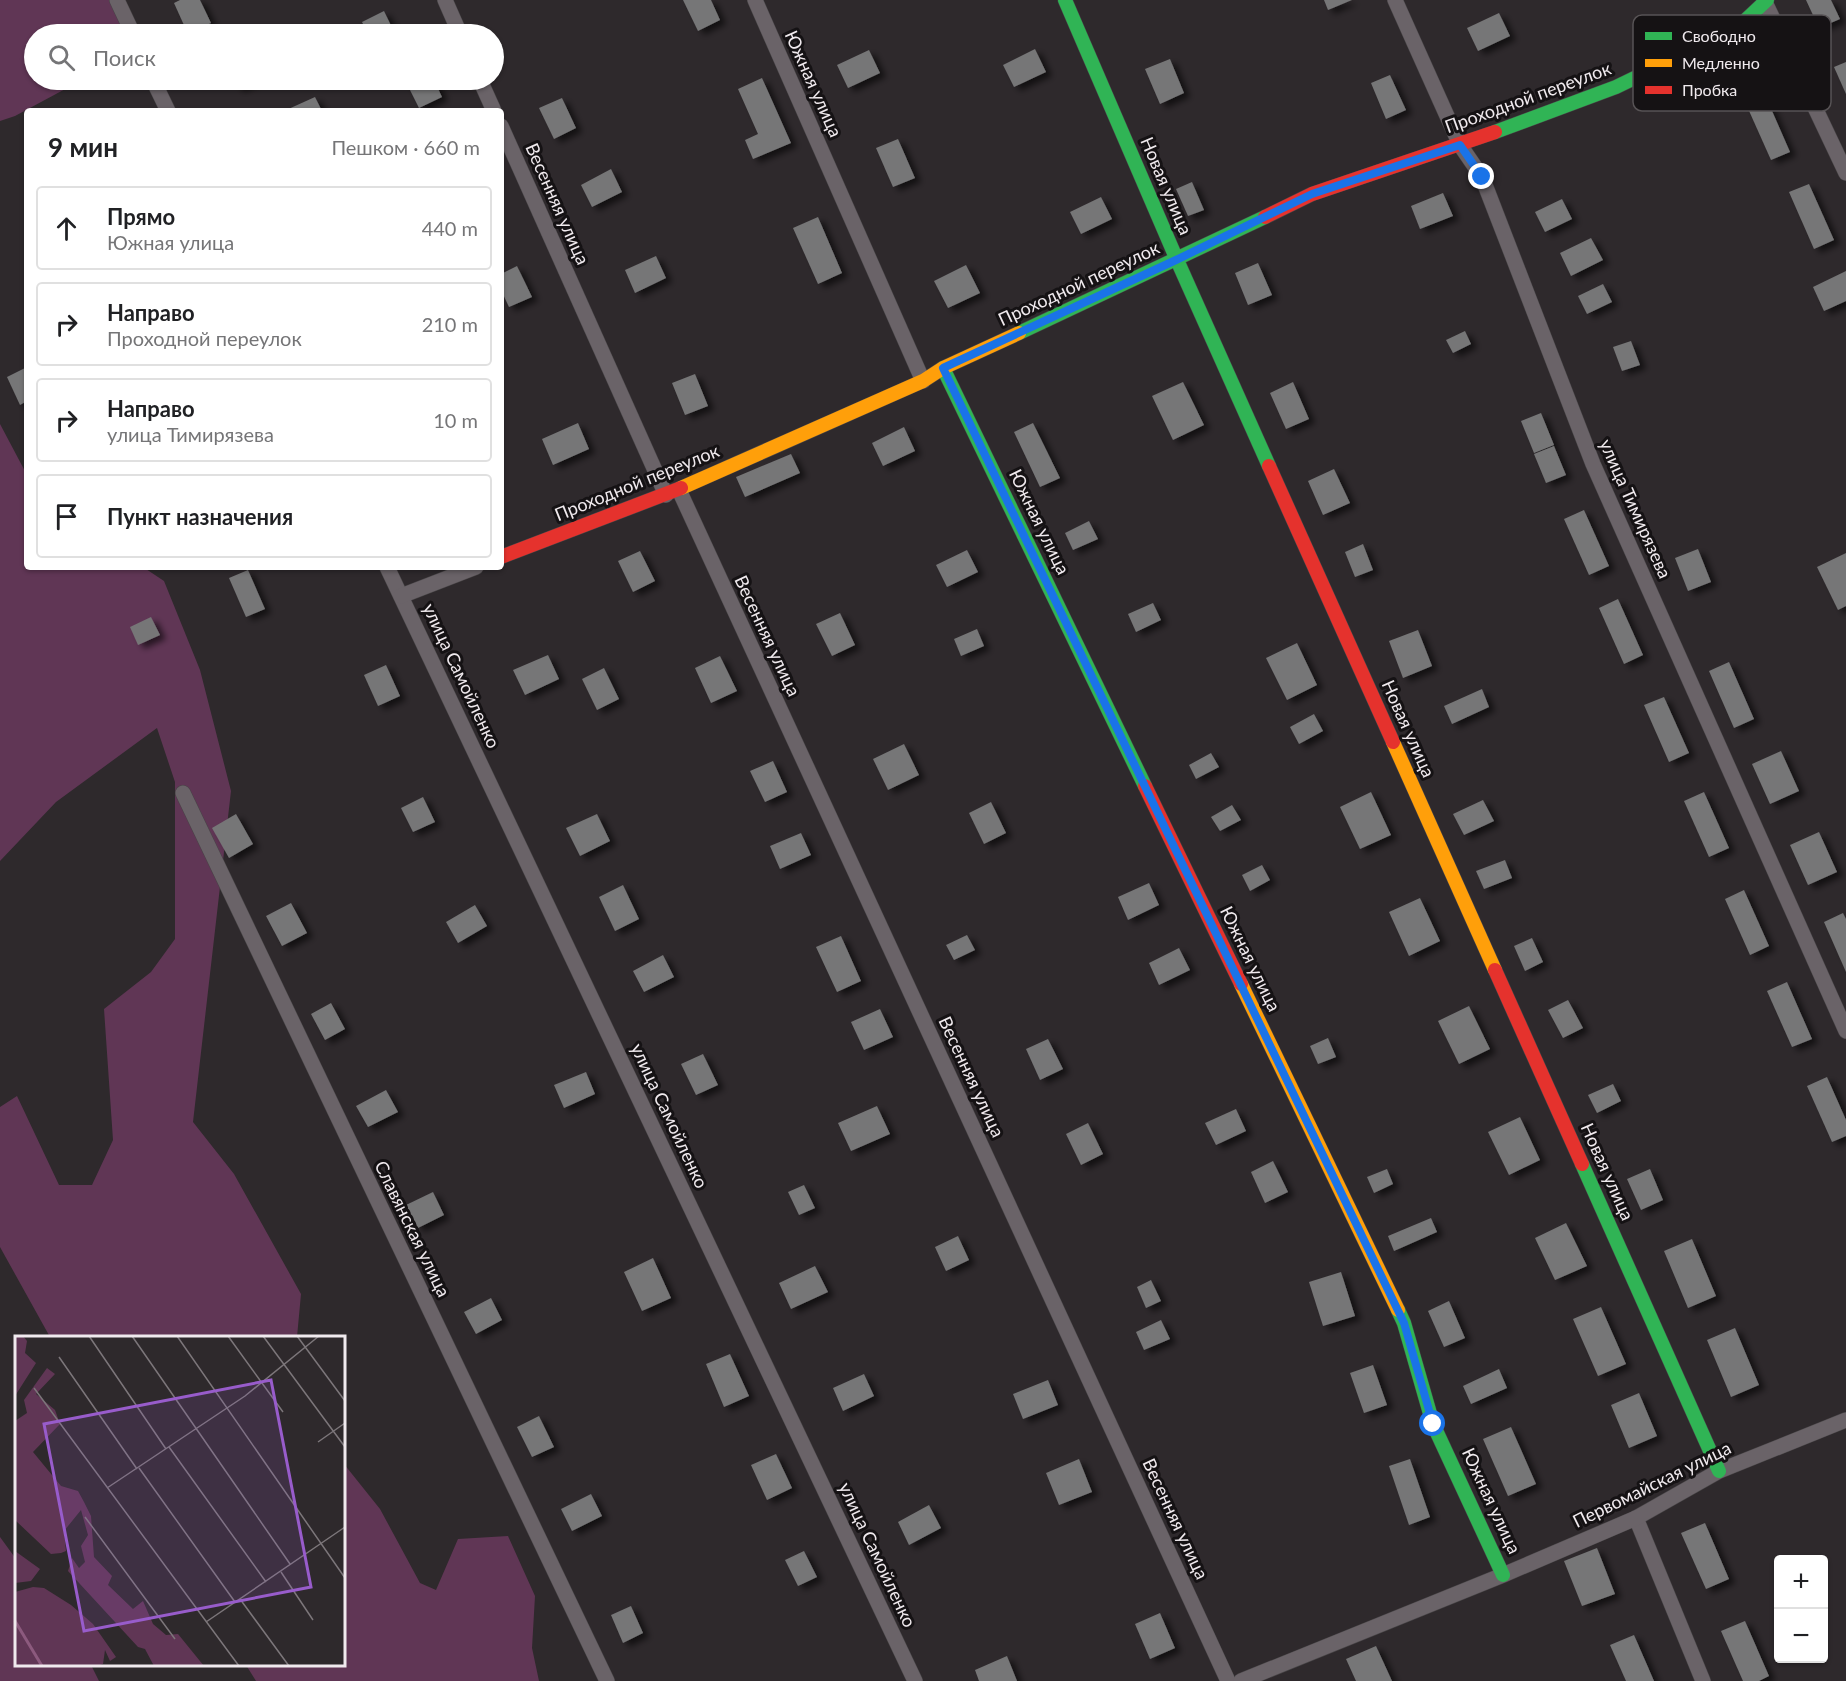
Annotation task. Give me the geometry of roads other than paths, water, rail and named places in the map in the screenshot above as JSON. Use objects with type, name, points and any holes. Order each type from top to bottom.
[{"type":"street","points":[[117,0],[128,24]]},
{"type":"street","points":[[445,0],[456,24]]},
{"type":"street","name":"Южная улица","points":[[755,0],[923,381]]},
{"type":"street","name":"Новая улица","points":[[1065,0],[1176,260],[1719,1472]]},
{"type":"street","name":"улица Тимирязева","points":[[1395,0],[1460,145],[1482,177],[1593,464],[1846,1031]]},
{"type":"street","points":[[1765,0],[1772,15]]},
{"type":"street","name":"Проходной переулок","points":[[1750,15],[1765,0]]},
{"type":"street","name":"Проходной переулок","points":[[504,556],[672,492],[923,381],[943,368],[1312,194],[1460,145],[1633,79]]},
{"type":"street","points":[[158,90],[167,108]]},
{"type":"street","points":[[485,90],[493,108]]},
{"type":"street","points":[[1817,111],[1846,173]]},
{"type":"street","name":"Весенняя улица","points":[[504,132],[1228,1681]]},
{"type":"street","name":"Южная улица","points":[[943,368],[1404,1323],[1433,1424],[1503,1575]]},
{"type":"street","name":"улица Самойленко","points":[[388,570],[915,1681]]},
{"type":"street","points":[[401,596],[468,570]]},
{"type":"street","name":"Славянская улица","points":[[183,793],[607,1681]]},
{"type":"street","name":"Первомайская улица","points":[[1241,1681],[1270,1675],[1636,1518],[1719,1472],[1846,1420]]},
{"type":"street","points":[[1636,1518],[1703,1681]]}]
